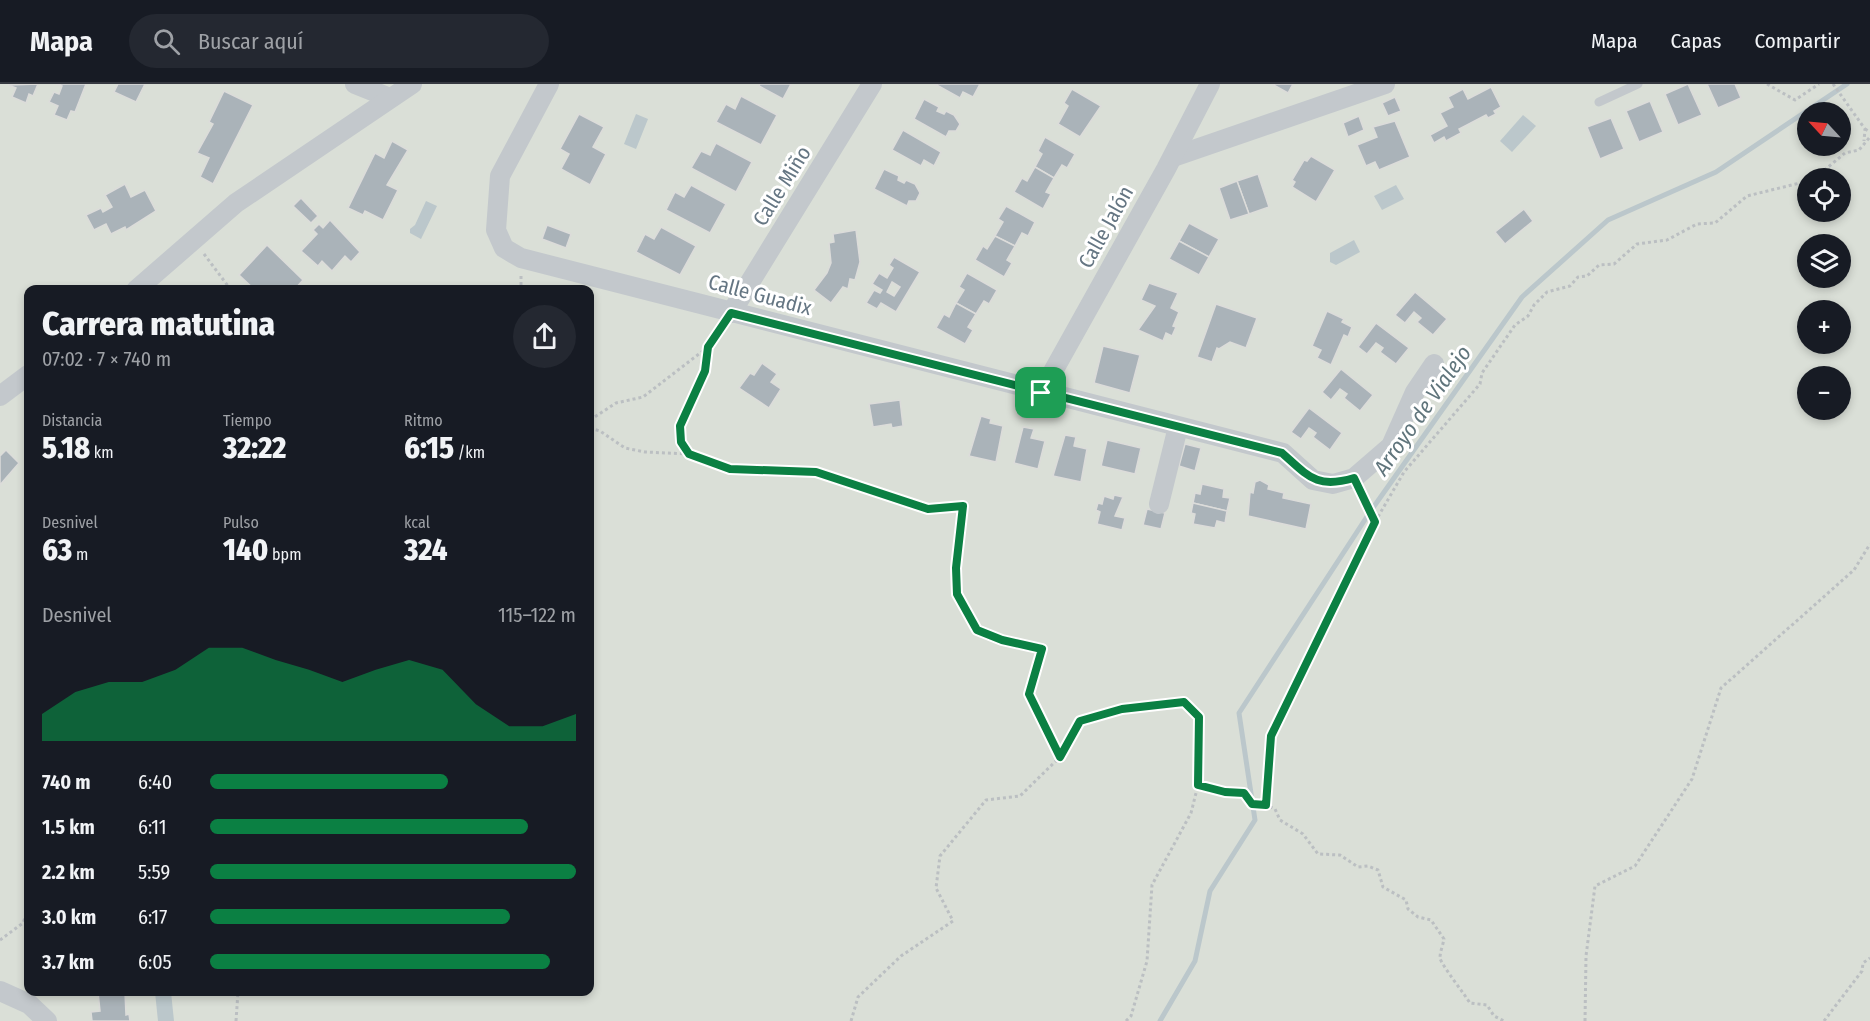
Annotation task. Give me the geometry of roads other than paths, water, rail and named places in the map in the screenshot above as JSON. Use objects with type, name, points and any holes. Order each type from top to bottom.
[{"type":"street","points":[[355,84],[390,98]]},
{"type":"street","points":[[142,285],[236,202],[412,84]]},
{"type":"street","name":"Calle Guadix","points":[[549,84],[500,176],[496,230],[504,248],[521,258],[1282,453],[1313,480],[1333,484],[1354,478],[1391,447],[1415,392],[1434,364]]},
{"type":"street","name":"Calle Miño","points":[[731,313],[872,84]]},
{"type":"street","name":"Calle Jalón","points":[[1041,393],[1173,157],[1210,84]]},
{"type":"street","points":[[1173,157],[1385,84]]},
{"type":"street","points":[[0,396],[24,378]]},
{"type":"street","points":[[1159,504],[1179,427]]},
{"type":"street","points":[[0,990],[29,1004],[47,1021]]},
{"type":"lane","points":[[1599,102],[1638,84]]},
{"type":"waterway","name":"Arroyo de Vialejo","points":[[1160,1021],[1195,961],[1210,891],[1255,820],[1239,713],[1370,512],[1522,297],[1608,220],[1716,172],[1847,84]]}]
